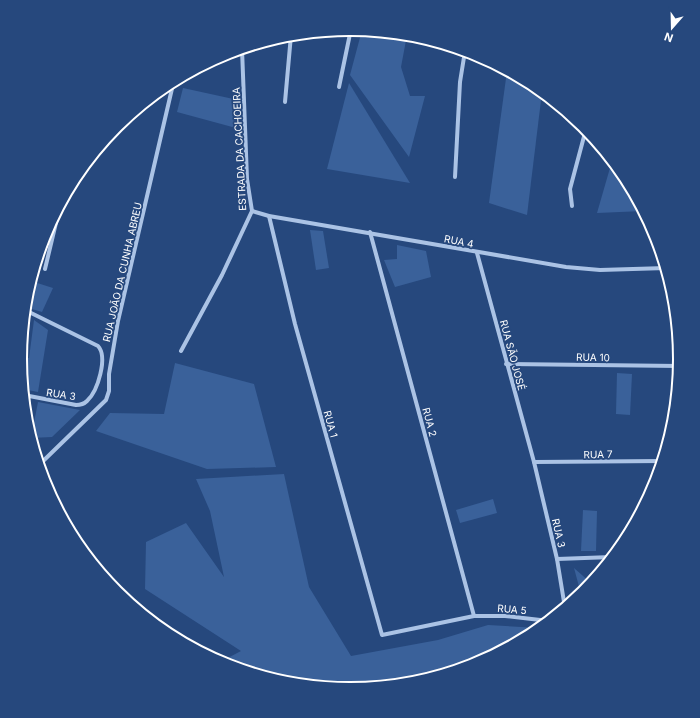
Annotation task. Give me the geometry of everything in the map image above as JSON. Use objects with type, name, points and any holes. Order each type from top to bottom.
[{"type":"street","points":[[339,86],[350,36]]},
{"type":"street","points":[[285,102],[290,42]]},
{"type":"street","name":"ESTRADA DA CACHOEIRA","points":[[181,351],[222,275],[252,211],[247,179],[242,55]]},
{"type":"street","points":[[455,177],[460,82],[463,57]]},
{"type":"street","name":"RUA JOÃO DA CUNHA ABREU","points":[[43,461],[106,400],[109,391],[109,374],[118,320],[172,90]]},
{"type":"street","points":[[572,206],[570,189],[584,137]]},
{"type":"street","name":"RUA 4","points":[[252,211],[269,216],[370,232],[477,253],[566,267],[600,270],[660,268]]},
{"type":"street","name":"RUA 1","points":[[269,216],[297,332],[382,635]]},
{"type":"street","points":[[45,270],[55,229]]},
{"type":"street","name":"RUA 2","points":[[370,232],[474,616]]},
{"type":"street","name":"RUA SÃO JOSÉ","points":[[477,253],[506,364],[534,462]]},
{"type":"street","points":[[31,313],[98,346],[102,352],[101,372],[109,374]]},
{"type":"street","name":"RUA 10","points":[[506,364],[673,366]]},
{"type":"street","name":"RUA 3","points":[[30,396],[76,405],[83,404],[88,400],[93,392],[101,372]]},
{"type":"street","name":"RUA 7","points":[[534,462],[657,461]]},
{"type":"street","name":"RUA 3","points":[[534,462],[557,559],[564,601]]},
{"type":"street","points":[[557,559],[605,557]]},
{"type":"street","name":"RUA 5","points":[[382,635],[474,616],[504,616],[541,619]]},
{"type":"shaded area","points":[[360,36],[406,41],[401,67],[410,96],[425,96],[409,157],[350,75]]},
{"type":"shaded area","points":[[506,76],[541,99],[527,215],[489,203]]},
{"type":"shaded area","points":[[349,83],[410,183],[327,169]]},
{"type":"shaded area","points":[[183,88],[238,100],[236,128],[177,112]]},
{"type":"shaded area","points":[[610,168],[637,211],[597,213]]},
{"type":"shaded area","points":[[310,230],[323,231],[329,268],[316,270]]},
{"type":"shaded area","points":[[397,245],[426,251],[431,277],[395,287],[384,260],[397,259]]},
{"type":"shaded area","points":[[36,283],[53,288],[42,312],[31,309]]},
{"type":"shaded area","points":[[34,320],[48,330],[38,392],[29,390],[27,359],[29,358]]},
{"type":"shaded area","points":[[175,363],[254,384],[276,467],[207,469],[96,431],[110,413],[164,414]]},
{"type":"shaded area","points":[[617,373],[632,374],[630,415],[616,414]]},
{"type":"shaded area","points":[[38,402],[80,410],[52,437],[37,438],[34,425]]},
{"type":"shaded area","points":[[284,474],[309,587],[351,656],[438,640],[488,625],[530,627],[493,649],[454,665],[413,676],[392,679],[350,682],[308,679],[266,671],[228,658],[241,651],[145,589],[146,542],[186,523],[224,577],[210,511],[196,479]]},
{"type":"shaded area","points":[[493,499],[497,513],[460,523],[456,510]]},
{"type":"shaded area","points":[[583,510],[597,511],[596,551],[581,551]]},
{"type":"shaded area","points":[[574,568],[586,579],[579,586]]}]
